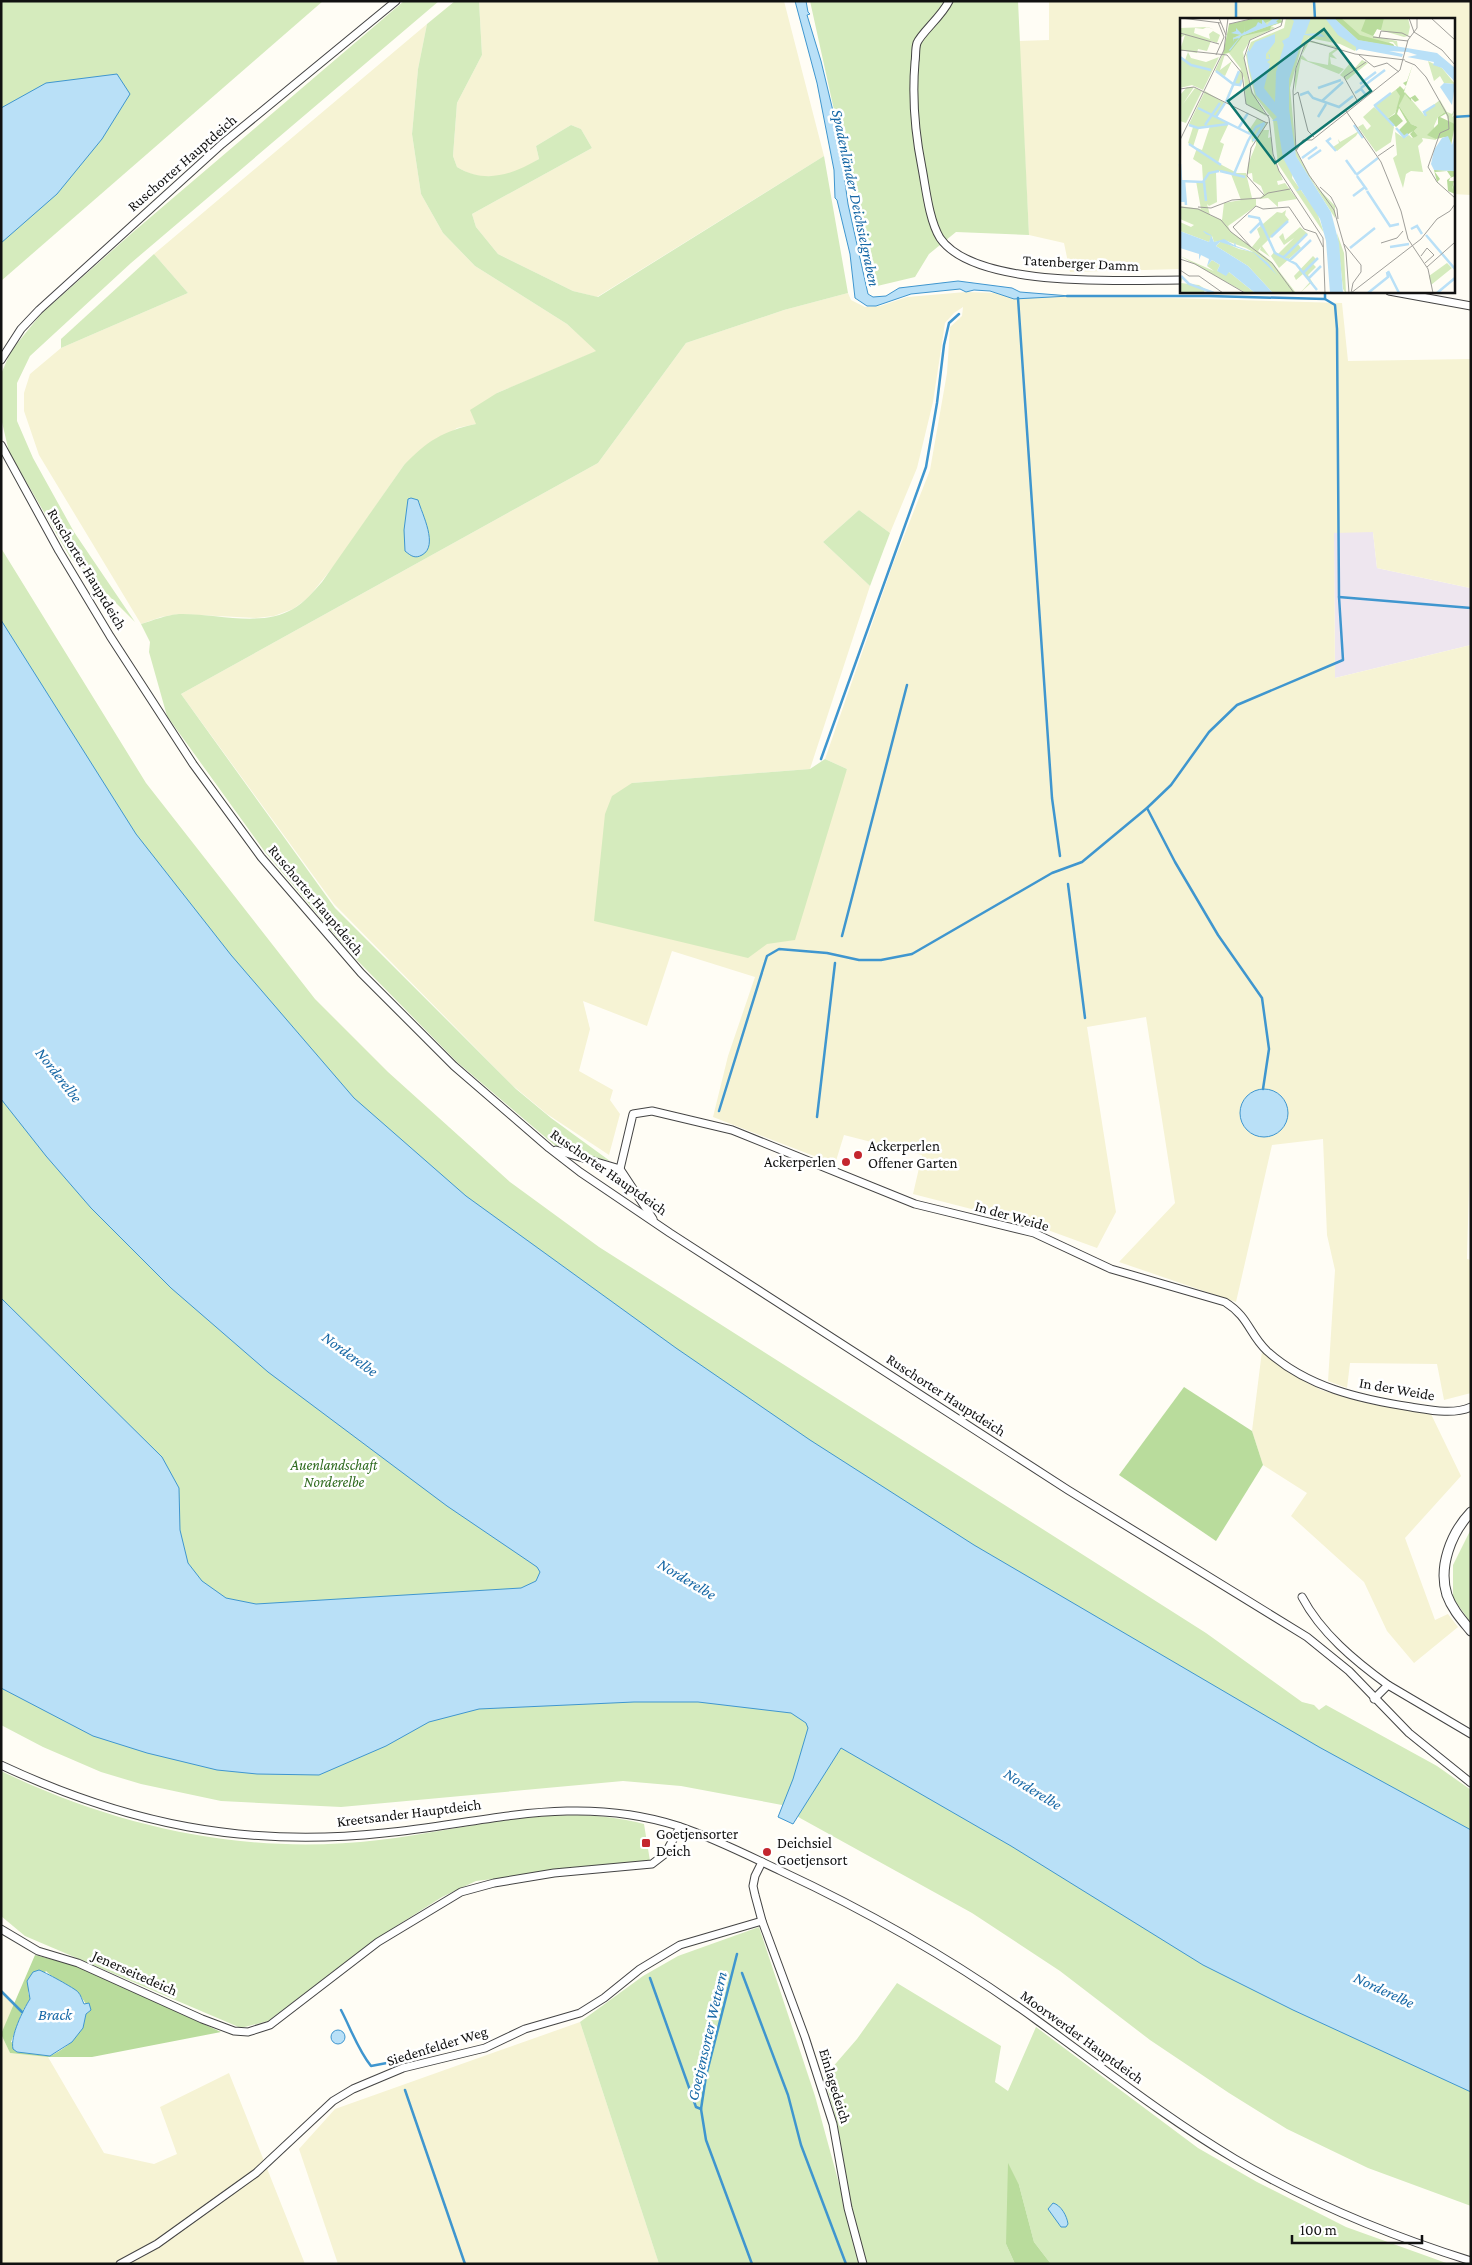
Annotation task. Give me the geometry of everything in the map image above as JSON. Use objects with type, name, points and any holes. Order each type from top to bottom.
[{"type":"street","name":"Ruschorter Hauptdeich","points":[[1,360],[21,329],[39,310],[222,144],[396,1]]},
{"type":"street","name":"Tatenberger Damm","points":[[949,1],[944,12],[917,43],[914,79],[916,138],[930,209],[940,237],[956,252],[994,270],[1046,278],[1180,280]]},
{"type":"street","points":[[1394,292],[1471,306]]},
{"type":"street","name":"Ruschorter Hauptdeich","points":[[1,445],[59,551],[110,636],[193,764],[261,857],[361,973],[454,1066],[549,1148],[580,1172],[1068,1490],[1307,1637],[1349,1671],[1374,1699],[1416,1740],[1471,1783]]},
{"type":"street","name":"In der Weide","points":[[620,1169],[633,1114],[652,1111],[707,1122],[732,1130],[916,1204],[1034,1233],[1111,1269],[1225,1302],[1238,1310],[1266,1350],[1289,1368],[1322,1386],[1363,1400],[1424,1409],[1460,1412],[1471,1407]]},
{"type":"street","points":[[549,1148],[620,1169],[654,1221]]},
{"type":"street","points":[[1471,1512],[1454,1535],[1446,1557],[1444,1578],[1447,1595],[1455,1610],[1471,1631]]},
{"type":"street","points":[[1302,1597],[1313,1617],[1328,1634],[1388,1685],[1471,1734]]},
{"type":"street","points":[[1374,1699],[1388,1685]]},
{"type":"street","name":"Kreetsander Hauptdeich","points":[[1,1765],[68,1794],[138,1817],[184,1827],[264,1837],[305,1838],[385,1833],[553,1810],[609,1812],[645,1817],[680,1827]]},
{"type":"street","name":"Moorwerder Hauptdeich","points":[[680,1827],[714,1839],[857,1908],[946,1958],[1038,2021],[1155,2106],[1262,2174],[1305,2197],[1357,2221],[1390,2234],[1471,2260]]},
{"type":"street","name":"Jenerseitedeich","points":[[1,1929],[38,1952],[78,1963],[202,2019],[234,2031],[248,2032],[261,2029],[277,2020],[378,1942],[461,1892],[494,1883],[546,1875],[652,1864],[665,1854],[680,1827]]},
{"type":"street","points":[[762,1862],[753,1886],[762,1921]]},
{"type":"street","name":"Siedenfelder Weg","points":[[120,2264],[164,2239],[256,2173],[333,2101],[353,2089],[403,2068],[485,2048],[526,2029],[580,2013],[604,1998],[640,1969],[680,1945],[762,1921]]},
{"type":"street","name":"Einlagedeich","points":[[762,1921],[805,2037],[833,2124],[848,2208],[863,2264]]},
{"type":"shaded area","points":[[479,1],[784,1],[824,156],[597,297],[573,291],[498,254],[476,227],[472,214],[592,148],[581,129],[571,125],[536,146],[539,159],[523,169],[501,176],[483,177],[468,173],[457,167],[453,156],[457,103],[482,55]]},
{"type":"shaded area","points":[[1049,1],[1471,1],[1471,195],[1454,194],[1454,18],[1180,18],[1180,269],[1070,272],[1064,243],[1029,235],[1019,41],[1049,40]]},
{"type":"shaded area","points":[[427,24],[418,69],[412,134],[421,194],[443,233],[475,266],[567,324],[597,351],[497,393],[476,424],[457,428],[404,465],[337,562],[308,598],[293,609],[274,616],[256,618],[178,614],[161,617],[141,624],[39,455],[24,411],[24,393],[30,374],[61,348],[188,293],[154,254]]},
{"type":"shaded area","points":[[966,292],[1342,303],[1348,361],[1471,359],[1470,588],[1377,568],[1373,532],[1334,533],[1335,678],[1471,645],[1471,1114],[1467,1259],[1471,1260],[1471,1393],[1444,1400],[1437,1364],[1350,1363],[1347,1388],[1328,1381],[1335,1270],[1327,1235],[1323,1139],[1272,1145],[1236,1302],[1119,1262],[1175,1203],[1146,1017],[1087,1027],[1116,1212],[1097,1248],[1034,1225],[913,1194],[922,1155],[844,1135],[835,1164],[713,1117],[728,1056],[755,977],[672,951],[647,1026],[583,1001],[590,1029],[579,1071],[613,1090],[610,1100],[620,1114],[609,1155],[547,1114],[512,1085],[334,904],[181,694],[598,463],[686,343],[784,310],[848,293],[851,300],[865,307],[880,306],[907,297]],"holes":[[[963,307],[962,316],[950,327],[947,373],[930,470],[893,564],[825,759],[847,769],[766,944],[632,783],[810,769],[870,586],[823,542],[859,510],[890,533],[917,468],[933,402],[945,323]],[[1245,1127],[1282,1128],[1271,1136],[1255,1135]]]},
{"type":"shaded area","points":[[1334,532],[1373,532],[1377,568],[1470,588],[1471,645],[1335,678]]},
{"type":"shaded area","points":[[1262,1351],[1288,1372],[1321,1390],[1363,1402],[1430,1412],[1461,1476],[1405,1538],[1435,1620],[1448,1614],[1458,1627],[1414,1663],[1387,1631],[1364,1582],[1291,1516],[1307,1493],[1263,1465],[1252,1431]]},
{"type":"shaded area","points":[[1,1989],[16,2004],[1,2034]]},
{"type":"shaded area","points":[[580,2022],[659,2264],[338,2264],[299,2149],[335,2109]]},
{"type":"shaded area","points":[[1,2034],[10,2053],[48,2057],[104,2153],[154,2164],[177,2154],[160,2107],[229,2073],[305,2264],[1,2264]]},
{"type":"green space","points":[[1,1],[323,1],[1,281]]},
{"type":"green space","points":[[404,1],[439,1],[131,263],[30,356],[17,383],[17,421],[33,458],[74,532],[135,622],[70,557],[9,452],[1,418],[1,374],[11,351],[41,314],[132,233]]},
{"type":"green space","points":[[455,1],[479,1],[482,55],[457,103],[453,156],[457,167],[478,175],[488,176],[509,173],[539,159],[536,146],[571,125],[581,129],[592,148],[472,214],[476,227],[498,254],[573,291],[598,297],[824,156],[848,293],[784,310],[686,343],[598,463],[181,694],[335,908],[516,1089],[551,1118],[610,1161],[558,1148],[457,1062],[352,955],[265,852],[167,716],[149,652],[150,642],[141,624],[179,614],[252,619],[266,618],[280,615],[293,609],[305,600],[322,582],[404,465],[420,449],[436,438],[454,430],[476,424],[470,410],[497,393],[596,351],[567,324],[475,266],[443,233],[421,194],[412,134],[418,69],[427,24]]},
{"type":"green space","points":[[810,1],[1018,1],[1029,235],[956,232],[929,254],[915,277],[873,287]]},
{"type":"green space","points":[[154,254],[188,293],[61,348],[61,339]]},
{"type":"green space","points":[[859,510],[890,533],[870,586],[823,542]]},
{"type":"green space","name":"Auenlandschaft Norderelbe","points":[[1,548],[146,783],[315,999],[388,1072],[510,1182],[599,1247],[1206,1633],[1302,1702],[1314,1705],[1319,1710],[1326,1705],[1437,1766],[1471,1790],[1471,2206],[1368,2168],[1287,2129],[1150,2040],[1060,1971],[972,1913],[800,1818],[782,1805],[681,1786],[623,1781],[341,1807],[221,1801],[141,1784],[101,1772],[43,1747],[1,1725]]},
{"type":"green space","points":[[825,759],[847,769],[795,940],[767,944],[748,958],[594,921],[605,814],[612,796],[632,783],[810,769]]},
{"type":"green space","points":[[1184,1387],[1252,1431],[1263,1465],[1216,1541],[1119,1475]]},
{"type":"green space","points":[[1471,1529],[1471,1623],[1453,1598],[1453,1565]]},
{"type":"green space","points":[[1,1771],[91,1808],[138,1822],[185,1833],[281,1844],[330,1844],[379,1840],[478,1824],[545,1816],[578,1815],[611,1818],[644,1824],[650,1861],[476,1881],[442,1897],[376,1939],[268,2021],[241,2028],[25,1936],[1,1916]]},
{"type":"green space","points":[[759,1927],[815,2096],[861,2264],[659,2264],[580,2022],[643,1976],[678,1956]]},
{"type":"green space","points":[[35,1955],[74,1965],[221,2032],[92,2057],[48,2057],[10,2053],[1,2034]],"holes":[[[46,1971],[76,1991],[91,2010],[86,2014],[74,2040],[50,2056],[37,2053],[11,2042],[22,2012],[30,1999],[28,1992]]]},
{"type":"green space","points":[[897,1983],[1001,2046],[995,2082],[1008,2091],[1036,2027],[1198,2148],[1257,2182],[1346,2227],[1449,2264],[1051,2264],[1034,2242],[1019,2185],[1006,2244],[1015,2264],[866,2264],[851,2208],[837,2122],[824,2077],[857,2039]]},
{"type":"green space","points":[[1008,2163],[1019,2185],[1034,2242],[1051,2264],[1015,2264],[1006,2244]]},
{"type":"water","points":[[795,1],[806,1],[810,14],[807,15],[821,61],[845,161],[844,175],[848,204],[868,294],[873,297],[886,296],[899,288],[958,281],[1012,288],[1020,292],[1070,296],[1014,299],[990,291],[974,290],[966,292],[960,289],[911,294],[876,306],[867,306],[855,298],[850,254],[835,198],[834,170],[817,83]]},
{"type":"water","points":[[117,74],[130,94],[102,139],[57,194],[1,243],[1,108],[46,83]]},
{"type":"water","points":[[408,499],[418,500],[426,521],[429,537],[427,551],[417,557],[411,556],[405,551],[404,530]]},
{"type":"water","name":"Auenlandschaft Norderelbe","points":[[1,620],[136,834],[231,955],[354,1098],[466,1196],[676,1348],[810,1440],[974,1545],[1319,1747],[1471,1830],[1471,2092],[1293,2010],[1203,1965],[1011,1846],[841,1748],[793,1824],[778,1817],[793,1779],[808,1728],[806,1723],[791,1713],[698,1702],[634,1702],[479,1709],[429,1722],[386,1746],[319,1775],[257,1774],[217,1770],[147,1753],[93,1736],[1,1688],[1,1298],[162,1457],[179,1488],[180,1530],[188,1563],[202,1581],[226,1598],[256,1604],[521,1588],[536,1581],[540,1572],[537,1567],[447,1506],[268,1372],[171,1288],[91,1208],[46,1156],[1,1099]]},
{"type":"water","points":[[1264,1089],[1273,1091],[1281,1096],[1286,1104],[1288,1113],[1286,1122],[1281,1130],[1273,1135],[1264,1137],[1255,1135],[1247,1130],[1242,1122],[1240,1113],[1242,1104],[1247,1096],[1255,1091]]},
{"type":"water","name":"Brack","points":[[39,1970],[76,1990],[84,2004],[89,2003],[91,2010],[86,2014],[83,2028],[72,2042],[50,2056],[17,2052],[13,2049],[15,2030],[30,1999],[27,1981],[33,1972]]},
{"type":"water","points":[[338,2030],[343,2032],[345,2037],[343,2042],[338,2044],[333,2042],[331,2037],[333,2032]]},
{"type":"water","points":[[1053,2203],[1059,2206],[1065,2214],[1068,2224],[1066,2227],[1061,2227],[1048,2209]]},
{"type":"waterway","points":[[1236,1],[1236,18]]},
{"type":"waterway","points":[[1314,1],[1315,18]]},
{"type":"waterway","points":[[1454,117],[1469,116]]},
{"type":"waterway","points":[[719,1111],[767,956],[779,949],[827,953],[859,960],[881,960],[912,954],[1052,873],[1082,862],[1147,808],[1171,785],[1209,732],[1237,705],[1343,660],[1339,597],[1337,329],[1335,305],[1325,299],[1325,292]]},
{"type":"waterway","name":"Spadenländer Deichsielgraben","points":[[1067,296],[1209,296],[1325,299]]},
{"type":"waterway","points":[[1018,298],[1052,798],[1060,856]]},
{"type":"waterway","points":[[821,759],[926,467],[937,403],[944,345],[949,323],[959,314]]},
{"type":"waterway","points":[[1339,597],[1471,608]]},
{"type":"waterway","points":[[842,936],[907,685]]},
{"type":"waterway","points":[[1147,808],[1175,862],[1218,935],[1262,998],[1269,1049],[1263,1089]]},
{"type":"waterway","points":[[1068,884],[1085,1018]]},
{"type":"waterway","points":[[817,1117],[835,963]]},
{"type":"waterway","name":"Goetjensorter Wettern","points":[[737,1954],[706,2076],[701,2109],[706,2140],[752,2264]]},
{"type":"waterway","points":[[742,1973],[788,2095],[801,2145],[846,2264]]},
{"type":"waterway","points":[[650,1978],[696,2107],[701,2109]]},
{"type":"waterway","points":[[1,1991],[22,2012]]},
{"type":"waterway","points":[[341,2010],[358,2046],[371,2066],[392,2062],[394,2066]]},
{"type":"waterway","points":[[405,2090],[465,2264]]},
{"type":"place","name":"Ackerperlen Offener Garten","points":[[858,1155]]},
{"type":"place","name":"Ackerperlen","points":[[846,1162]]},
{"type":"place","name":"Goetjensorter Deich","points":[[646,1843]]},
{"type":"place","name":"Deichsiel Goetjensort","points":[[767,1852]]},
{"type":"water label","name":"Norderelbe","points":[[59,1075]]},
{"type":"water label","name":"Norderelbe","points":[[350,1354]]},
{"type":"water label","name":"Norderelbe","points":[[687,1579]]},
{"type":"water label","name":"Norderelbe","points":[[1033,1789]]},
{"type":"water label","name":"Norderelbe","points":[[1384,1990]]}]
